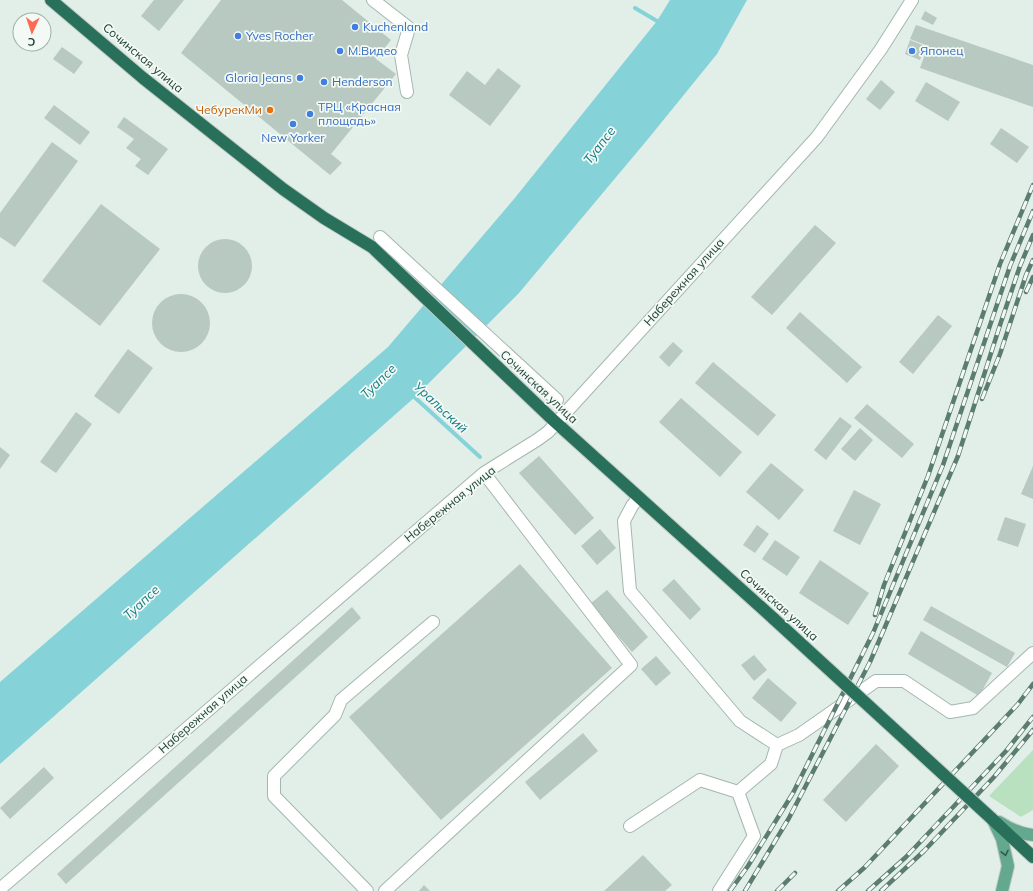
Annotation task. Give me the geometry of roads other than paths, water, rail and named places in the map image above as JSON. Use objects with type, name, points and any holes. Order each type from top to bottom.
[{"type":"highway","name":"Сочинская улица","points":[[51,0],[149,83],[283,189],[324,218],[376,242],[554,421],[638,498],[774,618],[1033,857]]},
{"type":"main road","points":[[991,818],[1010,829],[1024,834],[1033,835]]},
{"type":"main road","points":[[991,818],[1002,839],[1008,866],[1002,891]]},
{"type":"street","points":[[373,0],[408,28],[401,55],[407,92]]},
{"type":"street","name":"Набережная улица","points":[[0,889],[484,473],[548,432],[554,421],[817,137],[881,49],[912,0]]},
{"type":"street","points":[[376,242],[557,400]]},
{"type":"street","points":[[385,891],[631,665],[484,473]]},
{"type":"street","points":[[638,498],[624,521],[630,591],[740,721],[777,745]]},
{"type":"street","points":[[367,891],[274,796],[274,776],[335,715],[341,700],[432,622]]},
{"type":"street","points":[[738,792],[771,764],[777,745],[799,735],[876,681],[904,681],[950,712],[973,708],[1033,653]]},
{"type":"street","points":[[630,826],[700,780],[738,792]]},
{"type":"street","points":[[719,891],[754,836],[738,792]]},
{"type":"water","name":"Туапсе","points":[[670,0],[747,0],[717,54],[519,293],[415,397],[0,764],[0,682],[388,347],[514,199],[657,21]]},
{"type":"waterway","points":[[635,8],[657,21]]},
{"type":"waterway","name":"Уральский","points":[[411,394],[480,457]]},
{"type":"railway","points":[[875,615],[884,585],[928,476],[1000,264],[1033,185]]},
{"type":"railway","points":[[730,891],[748,866],[793,793],[873,633],[943,465],[1010,266],[1033,211]]},
{"type":"railway","points":[[745,891],[789,818],[870,662],[958,456],[1020,266],[1033,235]]},
{"type":"railway","points":[[982,399],[1000,354],[1026,275],[1033,260]]},
{"type":"railway","points":[[1026,292],[1033,277]]},
{"type":"railway","points":[[838,891],[864,868],[1018,704],[1033,684]]},
{"type":"railway","points":[[868,891],[906,857],[1006,751],[1033,717]]},
{"type":"railway","points":[[881,891],[924,851],[994,777],[1033,730]]},
{"type":"railway","points":[[777,891],[795,873]]},
{"type":"place","name":"Kuchenland","points":[[355,27]]},
{"type":"place","name":"Yves Rocher","points":[[238,36]]},
{"type":"place","name":"М.Видео","points":[[340,51]]},
{"type":"place","name":"Японец","points":[[912,51]]},
{"type":"place","name":"Gloria Jeans","points":[[300,78]]},
{"type":"place","name":"Henderson","points":[[324,82]]},
{"type":"place","name":"ЧебурекМи","points":[[270,110]]},
{"type":"place","name":"ТРЦ «Красная площадь»","points":[[310,114]]},
{"type":"place","name":"New Yorker","points":[[293,124]]}]
